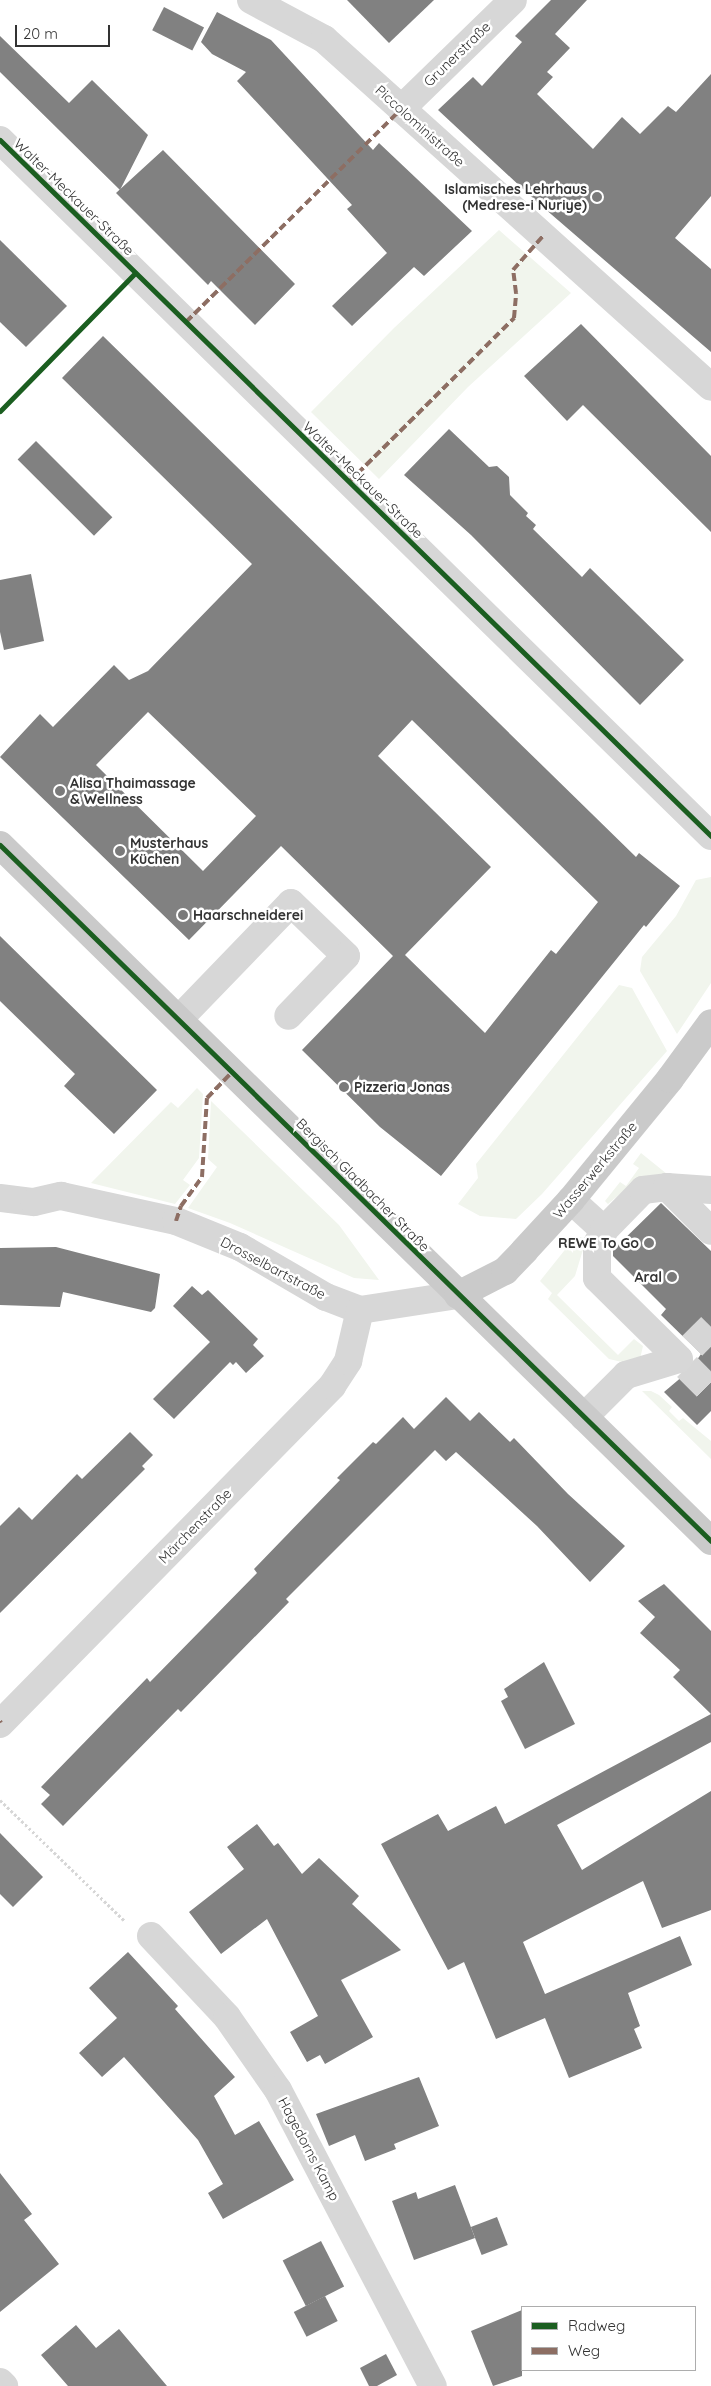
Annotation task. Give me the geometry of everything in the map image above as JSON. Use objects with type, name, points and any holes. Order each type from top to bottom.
[{"type":"main road","name":"Bergisch Gladbacher Straße","points":[[0,845],[711,1541]]},
{"type":"main road","name":"Wasserwerkstraße","points":[[458,1294],[505,1271],[572,1200],[670,1079],[711,1023]]},
{"type":"street","name":"Piccoloministraße","points":[[251,0],[324,39],[711,387]]},
{"type":"street","name":"Grunerstraße","points":[[401,109],[513,0]]},
{"type":"street","name":"Walter-Meckauer-Straße","points":[[0,140],[711,836]]},
{"type":"street","points":[[178,1019],[292,903],[346,956],[288,1016]]},
{"type":"street","points":[[667,1187],[711,1230]]},
{"type":"street","points":[[584,1417],[626,1375],[686,1357],[597,1278],[597,1244],[604,1230],[643,1190],[667,1187],[711,1190]]},
{"type":"street","name":"Drosselbartstraße","points":[[0,1198],[34,1202],[61,1196],[176,1221],[240,1247],[326,1296],[360,1310]]},
{"type":"street","points":[[572,1200],[604,1230]]},
{"type":"street","points":[[360,1310],[458,1294]]},
{"type":"street","name":"Märchenstraße","points":[[0,1724],[332,1386],[348,1361],[360,1310]]},
{"type":"street","name":"Hagedorns Kamp","points":[[151,1936],[226,2017],[278,2090],[433,2386]]},
{"type":"street","points":[[0,2382],[4,2386]]},
{"type":"path","points":[[0,1800],[132,1928],[151,1936]]},
{"type":"shaded area","points":[[499,230],[571,293],[468,387],[379,479],[311,412],[394,328]]},
{"type":"shaded area","points":[[711,877],[711,983],[677,1034],[640,971],[642,957],[676,916],[696,880]]},
{"type":"shaded area","points":[[619,985],[632,988],[667,1051],[542,1194],[516,1219],[480,1216],[458,1204],[478,1178],[476,1164]]},
{"type":"shaded area","points":[[197,1088],[203,1094],[199,1158],[183,1180],[190,1185],[175,1204],[91,1183],[171,1102],[178,1108]]},
{"type":"shaded area","points":[[211,1101],[339,1225],[379,1280],[354,1278],[230,1223],[188,1208],[217,1167],[208,1159]]},
{"type":"shaded area","points":[[641,1153],[667,1174],[640,1177],[608,1204],[605,1201],[620,1182],[626,1186],[639,1168],[633,1164]]},
{"type":"shaded area","points":[[576,1236],[584,1238],[585,1243],[575,1276],[557,1295],[618,1355],[634,1339],[643,1346],[640,1359],[622,1362],[609,1359],[548,1299],[552,1293],[540,1281]]},
{"type":"shaded area","points":[[642,1391],[651,1391],[659,1395],[672,1407],[669,1411],[679,1421],[683,1418],[711,1441],[711,1459]]},
{"type":"building","points":[[347,0],[434,0],[389,43]]},
{"type":"building","points":[[551,0],[587,0],[555,34],[570,48],[547,72],[553,77],[537,94],[593,149],[622,117],[640,134],[668,106],[676,112],[711,74],[711,196],[675,238],[711,269],[711,352],[537,202],[438,110],[473,77],[482,86],[522,42],[515,36]]},
{"type":"building","points":[[164,7],[204,27],[192,51],[152,30]]},
{"type":"building","points":[[217,12],[271,40],[373,150],[379,143],[472,231],[424,276],[414,267],[352,326],[332,306],[387,253],[347,209],[352,205],[237,81],[246,72],[212,54],[201,42]]},
{"type":"building","points":[[0,36],[69,103],[92,80],[148,135],[120,190],[0,72]]},
{"type":"building","points":[[163,150],[295,284],[255,325],[211,281],[208,285],[116,193]]},
{"type":"building","points":[[0,240],[67,306],[26,347],[0,322]]},
{"type":"building","points":[[581,324],[711,456],[711,532],[583,405],[567,421],[524,376]]},
{"type":"building","points":[[103,336],[636,857],[639,853],[680,886],[646,927],[644,925],[441,1176],[380,1127],[302,1050],[393,956],[281,846],[189,940],[0,757],[40,714],[53,727],[114,665],[129,680],[148,671],[252,564],[62,378]],"holes":[[[148,712],[256,816],[203,871],[96,765]],[[412,720],[598,902],[556,954],[551,950],[485,1033],[405,955],[491,867],[378,756]]]},
{"type":"building","points":[[449,429],[489,467],[497,466],[509,477],[510,495],[528,513],[526,516],[536,525],[533,529],[582,577],[590,568],[684,660],[640,705],[471,535],[404,475]]},
{"type":"building","points":[[36,441],[112,517],[94,536],[18,459]]},
{"type":"building","points":[[31,574],[44,641],[4,650],[0,632],[0,580]]},
{"type":"building","points":[[0,936],[157,1090],[114,1134],[64,1086],[75,1074],[0,1001]]},
{"type":"building","name":"Aral","points":[[661,1203],[711,1251],[711,1411],[697,1425],[664,1392],[690,1370],[701,1354],[661,1315],[666,1309],[613,1256],[613,1250]]},
{"type":"building","points":[[56,1247],[160,1274],[155,1308],[151,1312],[63,1292],[60,1307],[0,1305],[0,1248]]},
{"type":"building","points":[[192,1286],[202,1295],[208,1290],[258,1339],[253,1345],[264,1356],[246,1373],[236,1362],[233,1365],[230,1362],[174,1419],[153,1399],[210,1342],[173,1306]]},
{"type":"building","points":[[446,1397],[470,1421],[479,1412],[510,1442],[514,1438],[568,1494],[625,1546],[590,1582],[537,1526],[456,1452],[446,1461],[435,1450],[286,1599],[289,1602],[181,1712],[178,1709],[63,1826],[41,1804],[50,1795],[41,1787],[147,1678],[150,1682],[257,1573],[254,1569],[340,1480],[337,1478],[373,1442],[376,1444],[403,1417],[414,1429]]},
{"type":"building","points":[[130,1432],[153,1455],[142,1466],[145,1469],[0,1613],[0,1526],[19,1507],[32,1520],[77,1474],[82,1479]]},
{"type":"building","points":[[664,1584],[711,1631],[711,1714],[673,1677],[680,1670],[640,1633],[655,1617],[638,1601]]},
{"type":"building","points":[[544,1662],[575,1724],[525,1749],[501,1701],[508,1697],[504,1689]]},
{"type":"building","points":[[711,1714],[711,1742],[557,1825],[582,1870],[711,1791],[711,1910],[662,1928],[643,1881],[523,1942],[545,1994],[680,1936],[692,1965],[628,1993],[640,2026],[634,2029],[642,2048],[569,2078],[545,2018],[496,2039],[464,1962],[448,1970],[381,1844],[438,1814],[448,1831],[496,1806],[505,1824]]},
{"type":"building","points":[[257,1824],[274,1846],[278,1843],[302,1874],[319,1858],[359,1896],[352,1904],[401,1950],[341,1980],[373,2037],[325,2064],[320,2055],[307,2062],[290,2032],[318,2016],[267,1919],[221,1954],[189,1912],[244,1869],[227,1847]]},
{"type":"building","points":[[0,1833],[43,1877],[13,1907],[0,1894]]},
{"type":"building","points":[[128,1952],[178,2006],[175,2009],[235,2077],[214,2096],[235,2135],[259,2121],[294,2180],[223,2219],[208,2193],[223,2184],[198,2140],[124,2057],[102,2077],[79,2053],[117,2018],[89,1988]]},
{"type":"building","points":[[419,2077],[439,2126],[394,2144],[396,2149],[365,2161],[355,2135],[329,2146],[316,2114]]},
{"type":"building","points":[[0,2173],[32,2214],[24,2220],[59,2264],[0,2312]]},
{"type":"building","points":[[455,2185],[475,2238],[414,2260],[392,2201],[416,2192],[418,2199]]},
{"type":"building","points":[[497,2217],[508,2245],[482,2255],[471,2227]]},
{"type":"building","points":[[321,2241],[344,2286],[306,2306],[283,2261]]},
{"type":"building","points":[[325,2296],[338,2321],[307,2337],[294,2312]]},
{"type":"building","points":[[521,2310],[522,2376],[493,2386],[471,2331]]},
{"type":"building","points":[[76,2325],[96,2348],[119,2329],[167,2386],[68,2386],[41,2355]]},
{"type":"building","points":[[386,2354],[397,2375],[377,2386],[369,2386],[360,2368]]},
{"type":"tunnel","points":[[692,1346],[711,1327]]},
{"type":"tunnel","points":[[687,1367],[711,1391]]},
{"type":"marked path","points":[[186,322],[401,109]]},
{"type":"marked path","points":[[349,482],[514,318],[516,293],[513,270],[543,236]]},
{"type":"marked path","points":[[176,1221],[181,1206],[202,1177],[207,1098],[232,1072]]},
{"type":"cycle path","points":[[0,140],[711,836]]},
{"type":"cycle path","points":[[0,411],[135,273]]},
{"type":"cycle path","points":[[0,845],[711,1541]]},
{"type":"place","name":"Islamisches Lehrhaus (Medrese-i Nuriye)","points":[[597,197]]},
{"type":"place","name":"Alisa Thaimassage & Wellness","points":[[60,791]]},
{"type":"place","name":"Musterhaus Küchen","points":[[120,851]]},
{"type":"place","name":"Haarschneiderei","points":[[183,915]]},
{"type":"place","name":"Pizzeria Jonas","points":[[344,1087]]},
{"type":"place","name":"REWE To Go","points":[[649,1243]]},
{"type":"place","name":"Aral","points":[[672,1277]]}]
